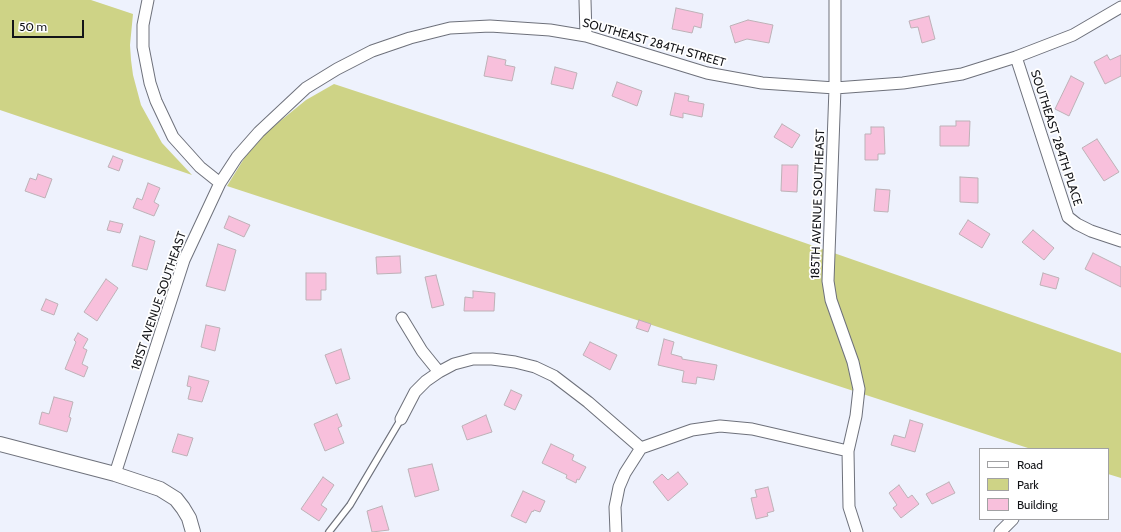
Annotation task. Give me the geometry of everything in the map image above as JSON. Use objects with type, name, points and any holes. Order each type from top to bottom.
[{"type":"street","points":[[148,0],[143,25],[143,47],[150,83],[156,101],[173,137],[200,167],[220,183]]},
{"type":"street","points":[[585,0],[586,36]]},
{"type":"street","name":"185TH AVENUE SOUTHEAST","points":[[835,0],[835,88],[828,281],[831,300],[853,362],[858,389],[858,402],[848,451],[849,507],[857,532]]},
{"type":"street","name":"SOUTHEAST 284TH STREET","points":[[450,28],[490,26],[550,30],[586,36],[707,73],[792,87],[835,88],[903,83],[962,74],[1016,57],[1073,35],[1121,7]]},
{"type":"street","name":"181ST AVENUE SOUTHEAST","points":[[115,474],[184,260],[220,183],[237,157],[259,132],[306,88],[337,69],[372,51],[410,38],[450,28]]},
{"type":"street","name":"SOUTHEAST 284TH PLACE","points":[[1016,57],[1068,217],[1077,224],[1091,231],[1121,241]]},
{"type":"street","points":[[402,318],[422,351],[438,372]]},
{"type":"street","points":[[401,418],[415,392],[438,372],[454,364],[473,359],[492,359],[515,362],[535,367],[554,376],[588,402],[641,448]]},
{"type":"street","points":[[616,532],[616,507],[619,487],[625,473],[641,448],[692,430],[720,426],[752,429],[848,451]]},
{"type":"street","points":[[0,444],[152,485],[167,492],[183,508],[189,518],[193,532]]},
{"type":"street","points":[[1000,532],[1012,520]]},
{"type":"lane","points":[[329,532],[350,505],[401,418]]},
{"type":"green space","points":[[0,0],[91,0],[133,14],[130,45],[131,60],[133,75],[141,105],[162,143],[192,175],[0,110]]},
{"type":"green space","points":[[334,84],[607,174],[1121,353],[1121,478],[1109,474],[1109,448],[1028,448],[227,186],[245,157],[268,131],[306,100]]},
{"type":"building","points":[[676,8],[703,14],[701,28],[694,26],[692,33],[672,29]]},
{"type":"building","points":[[929,16],[935,39],[922,43],[918,27],[911,28],[909,21]]},
{"type":"building","points":[[748,20],[773,25],[769,43],[747,39],[735,43],[730,26]]},
{"type":"building","points":[[1107,55],[1110,60],[1121,55],[1121,76],[1105,84],[1094,62]]},
{"type":"building","points":[[488,56],[506,60],[505,65],[515,67],[512,81],[484,76]]},
{"type":"building","points":[[555,67],[577,73],[573,89],[551,84]]},
{"type":"building","points":[[1071,76],[1084,83],[1069,116],[1055,109]]},
{"type":"building","points":[[617,82],[642,91],[637,106],[612,96]]},
{"type":"building","points":[[675,93],[689,96],[688,101],[704,104],[702,117],[683,113],[683,118],[670,115]]},
{"type":"building","points":[[956,121],[970,121],[969,146],[940,146],[940,126],[956,126]]},
{"type":"building","points":[[782,124],[800,135],[792,148],[774,137]]},
{"type":"building","points":[[871,127],[884,127],[885,154],[878,154],[878,160],[865,160],[865,134],[871,134]]},
{"type":"building","points":[[1097,139],[1119,172],[1104,181],[1082,148]]},
{"type":"building","points":[[113,156],[123,160],[119,171],[108,167]]},
{"type":"building","points":[[782,165],[798,165],[797,192],[781,191]]},
{"type":"building","points":[[38,174],[52,179],[45,198],[25,191],[30,178],[36,180]]},
{"type":"building","points":[[960,177],[978,178],[978,203],[960,202]]},
{"type":"building","points":[[148,183],[160,188],[154,202],[159,205],[154,216],[133,208],[137,198],[142,200]]},
{"type":"building","points":[[876,189],[890,190],[888,212],[874,211]]},
{"type":"building","points":[[229,216],[250,225],[244,237],[224,228]]},
{"type":"building","points":[[968,220],[990,234],[982,248],[959,234]]},
{"type":"building","points":[[110,221],[123,224],[120,233],[107,230]]},
{"type":"building","points":[[1033,230],[1054,248],[1044,260],[1022,242]]},
{"type":"building","points":[[140,236],[155,241],[147,270],[132,266]]},
{"type":"building","points":[[218,244],[236,250],[225,291],[206,286]]},
{"type":"building","points":[[1093,253],[1121,267],[1121,287],[1085,269]]},
{"type":"building","points":[[400,256],[401,273],[377,274],[376,257]]},
{"type":"building","points":[[306,273],[326,273],[326,290],[321,290],[321,300],[306,300]]},
{"type":"building","points":[[1043,273],[1059,278],[1056,289],[1040,285]]},
{"type":"building","points":[[436,275],[444,305],[432,308],[425,277]]},
{"type":"building","points":[[106,279],[118,288],[97,321],[84,312]]},
{"type":"building","points":[[473,291],[495,293],[494,311],[464,311],[465,297],[473,298]]},
{"type":"building","points":[[46,299],[58,304],[54,315],[41,310]]},
{"type":"building","points":[[639,320],[651,324],[648,332],[636,328]]},
{"type":"building","points":[[206,325],[220,328],[215,351],[201,347]]},
{"type":"building","points":[[78,333],[88,339],[83,348],[87,350],[82,364],[88,367],[84,377],[65,369],[76,342],[74,340]]},
{"type":"building","points":[[664,339],[674,342],[671,354],[682,357],[682,359],[717,365],[714,380],[697,377],[696,384],[682,382],[684,371],[658,365]]},
{"type":"building","points":[[590,342],[617,355],[610,370],[583,355]]},
{"type":"building","points":[[341,349],[350,379],[336,384],[325,355]]},
{"type":"building","points":[[189,376],[209,381],[202,402],[188,399],[191,387],[187,386]]},
{"type":"building","points":[[511,390],[522,395],[515,410],[504,405]]},
{"type":"building","points":[[54,397],[73,402],[67,432],[39,424],[42,412],[49,414]]},
{"type":"building","points":[[337,414],[342,426],[338,428],[344,443],[325,451],[314,424]]},
{"type":"building","points":[[486,415],[492,432],[467,440],[462,426]]},
{"type":"building","points":[[910,420],[923,424],[915,452],[891,445],[894,435],[905,438]]},
{"type":"building","points":[[178,434],[193,438],[187,456],[172,452]]},
{"type":"building","points":[[551,444],[574,455],[572,460],[586,467],[579,480],[577,479],[576,483],[566,478],[567,475],[542,463]]},
{"type":"building","points":[[432,464],[439,490],[415,497],[408,469]]},
{"type":"building","points":[[678,472],[688,484],[668,501],[653,482],[662,474],[668,480]]},
{"type":"building","points":[[323,477],[334,485],[321,505],[327,509],[319,521],[301,509]]},
{"type":"building","points":[[949,482],[955,493],[932,504],[926,494]]},
{"type":"building","points":[[899,485],[908,498],[912,495],[919,504],[901,518],[893,508],[897,505],[889,493]]},
{"type":"building","points":[[768,487],[774,511],[767,513],[768,516],[756,519],[751,498],[757,497],[755,490]]},
{"type":"building","points":[[523,491],[545,501],[540,512],[534,510],[533,512],[532,511],[526,523],[511,516]]},
{"type":"building","points":[[382,506],[389,530],[372,532],[367,511]]}]
